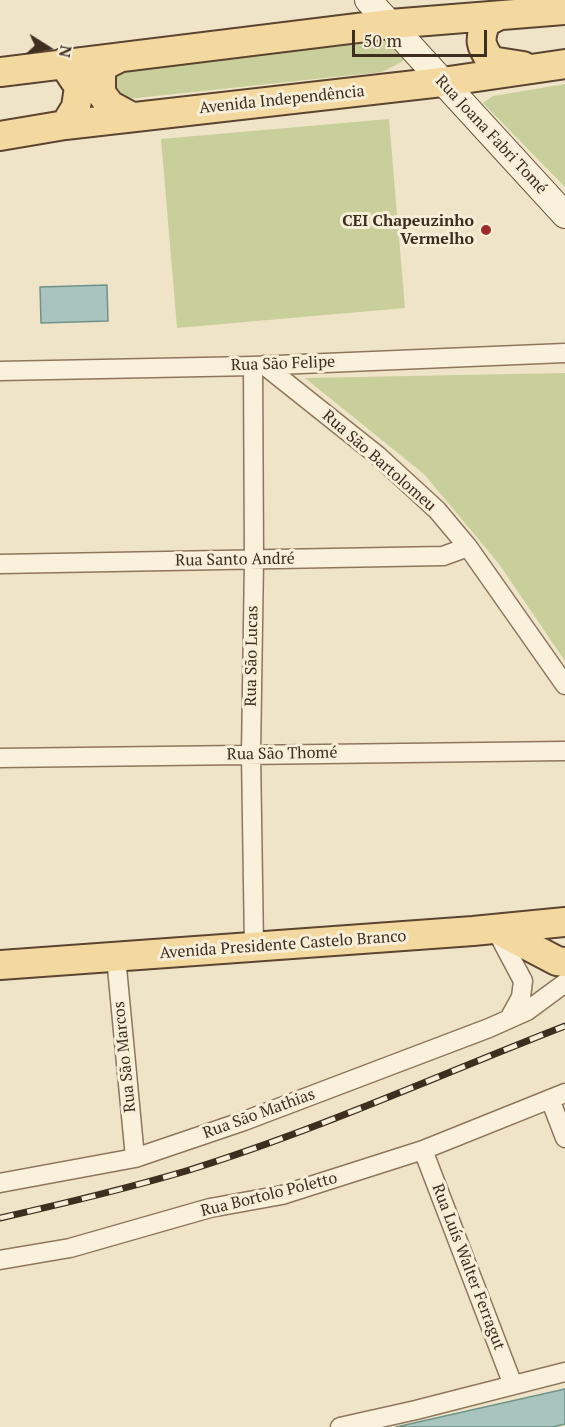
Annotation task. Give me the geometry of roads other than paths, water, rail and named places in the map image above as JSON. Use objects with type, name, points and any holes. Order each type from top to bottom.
[{"type":"main road","points":[[0,72],[390,24],[565,10]]},
{"type":"main road","points":[[498,16],[486,22],[482,32],[481,47],[491,61],[534,68]]},
{"type":"main road","points":[[121,57],[105,65],[100,73],[101,93],[110,105],[132,117]]},
{"type":"main road","points":[[63,63],[80,87],[76,108],[65,125]]},
{"type":"main road","name":"Avenida Independência","points":[[0,136],[65,125],[442,82],[565,64]]},
{"type":"main road","name":"Avenida Presidente Castelo Branco","points":[[0,965],[565,922]]},
{"type":"main road","points":[[496,929],[557,961],[565,962]]},
{"type":"street","name":"Rua Joana Fabri Tomé","points":[[368,0],[565,215]]},
{"type":"street","name":"Rua São Felipe","points":[[0,371],[258,365],[565,353]]},
{"type":"street","name":"Rua São Bartolomeu","points":[[258,365],[377,455],[437,510],[468,547],[565,685]]},
{"type":"street","name":"Rua São Lucas","points":[[254,947],[251,754],[258,365]]},
{"type":"street","name":"Rua Santo André","points":[[0,564],[443,556],[468,547]]},
{"type":"street","name":"Rua São Thomé","points":[[0,758],[565,751]]},
{"type":"street","points":[[496,929],[523,981],[521,997],[510,1017]]},
{"type":"street","name":"Rua São Marcos","points":[[116,957],[135,1158]]},
{"type":"street","name":"Rua São Mathias","points":[[0,1183],[135,1158],[244,1121],[489,1028],[527,1011],[565,983]]},
{"type":"street","points":[[558,1096],[565,1138]]},
{"type":"street","name":"Rua Bortolo Poletto","points":[[0,1260],[70,1248],[210,1208],[282,1195],[423,1150],[558,1096]]},
{"type":"street","name":"Rua Luís Walter Ferragut","points":[[423,1150],[513,1385]]},
{"type":"street","points":[[340,1427],[565,1372]]},
{"type":"water","points":[[107,285],[108,321],[41,323],[40,287]]},
{"type":"water","points":[[565,1389],[565,1424],[553,1427],[396,1427]]},
{"type":"railway","points":[[0,1218],[140,1184],[234,1155],[329,1120],[565,1026]]},
{"type":"place","name":"CEI Chapeuzinho Vermelho","points":[[486,230]]}]
